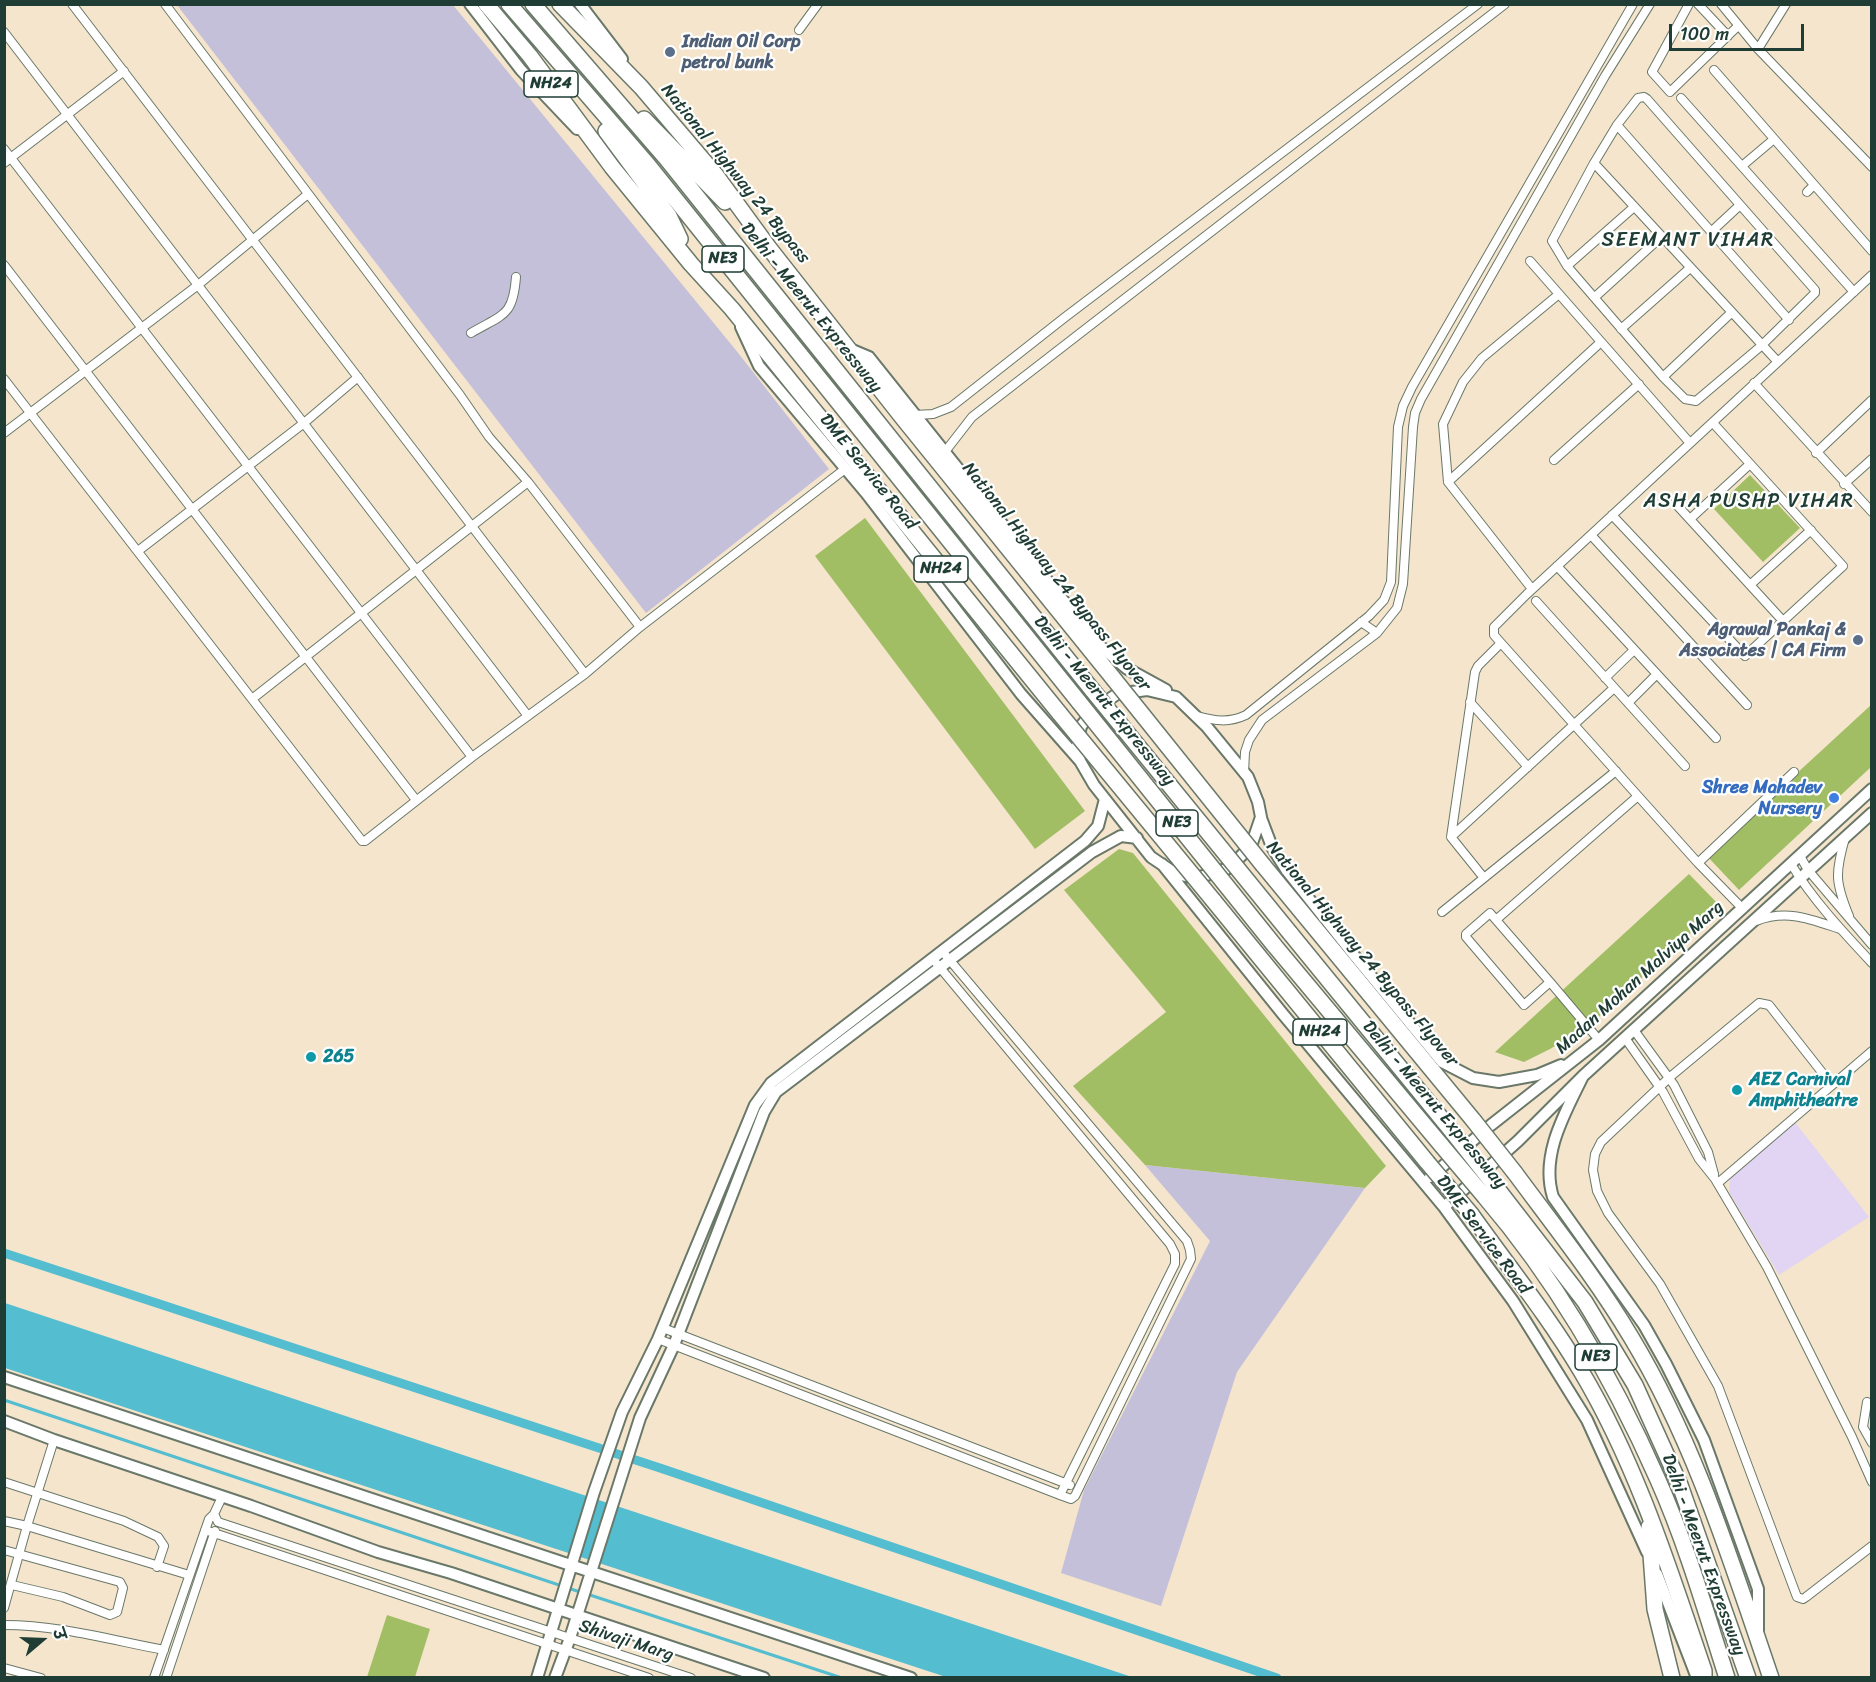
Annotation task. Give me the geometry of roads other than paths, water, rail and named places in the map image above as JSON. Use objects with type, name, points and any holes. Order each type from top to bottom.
[{"type":"highway","name":"NH24","points":[[486,4],[530,56],[612,167]]},
{"type":"highway","name":"Delhi - Meerut Expressway","points":[[509,4],[648,165],[1274,945],[1442,1146],[1491,1192],[1585,1302],[1635,1385],[1680,1485],[1748,1677]]},
{"type":"highway","name":"Delhi - Meerut Expressway","points":[[533,4],[666,158],[946,510],[1455,1136],[1570,1312],[1616,1392],[1658,1481],[1727,1677]]},
{"type":"highway","name":"National Highway 24 Bypass","points":[[560,4],[641,87],[714,174],[848,348]]},
{"type":"highway","points":[[549,24],[769,248]]},
{"type":"highway","points":[[538,38],[669,216],[692,264]]},
{"type":"highway","points":[[612,167],[692,264]]},
{"type":"highway","name":"NH24","points":[[692,264],[732,309],[1297,1005],[1471,1214],[1581,1370],[1642,1493]]},
{"type":"highway","name":"National Highway 24 Bypass Flyover","points":[[848,348],[909,416],[1158,737],[1428,1064],[1522,1182],[1582,1263],[1631,1337],[1671,1412],[1707,1492],[1771,1677]]},
{"type":"highway","points":[[1642,1493],[1650,1531],[1655,1609],[1672,1677]]},
{"type":"highway","points":[[1642,1493],[1701,1660],[1704,1677]]},
{"type":"main road","points":[[470,4],[521,70],[612,167]]},
{"type":"main road","points":[[580,4],[641,87]]},
{"type":"main road","name":"DME Service Road","points":[[732,309],[759,366],[845,469],[1021,694],[1080,761]]},
{"type":"main road","points":[[909,416],[944,453],[1099,645],[1126,668],[1176,697],[1207,727],[1244,773],[1258,802],[1272,847],[1287,871],[1442,1062],[1473,1078],[1498,1082],[1536,1075],[1575,1059]]},
{"type":"main road","points":[[1176,697],[1147,690],[1117,694],[1095,709],[1081,726],[1077,746],[1080,761],[1106,799],[1151,857],[1176,873],[1197,878],[1229,868],[1251,846],[1261,817]]},
{"type":"main road","name":"Madan Mohan Malviya Marg","points":[[1423,1183],[1491,1125],[1599,1040],[1872,789]]},
{"type":"main road","points":[[537,1677],[549,1644],[574,1554],[622,1412],[663,1328],[755,1105],[771,1083],[1085,841],[1098,826],[1106,799]]},
{"type":"main road","name":"Madan Mohan Malviya Marg","points":[[1444,1207],[1518,1141],[1583,1076],[1872,813]]},
{"type":"main road","points":[[555,1677],[577,1617],[640,1418],[679,1334],[764,1112],[776,1092],[1092,852],[1121,836],[1137,838]]},
{"type":"main road","name":"DME Service Road","points":[[1162,864],[1444,1207],[1513,1301],[1570,1390],[1608,1463],[1652,1563],[1697,1677]]},
{"type":"main road","points":[[1583,1076],[1558,1129],[1550,1161],[1548,1181],[1553,1197],[1644,1325],[1704,1440],[1758,1589],[1758,1639]]},
{"type":"main road","points":[[4,1377],[910,1677]]},
{"type":"main road","points":[[4,1421],[378,1552],[451,1573],[577,1617],[764,1677]]},
{"type":"street","points":[[72,4],[585,674]]},
{"type":"street","points":[[165,4],[460,395],[489,437],[528,482],[640,627]]},
{"type":"street","points":[[799,30],[818,4]]},
{"type":"street","points":[[909,416],[933,414],[951,407],[1064,318],[1478,4]]},
{"type":"street","points":[[944,453],[972,417],[1505,4]]},
{"type":"street","points":[[1196,715],[1214,721],[1225,721],[1246,715],[1361,622],[1384,600],[1391,582],[1398,427],[1403,406],[1633,4]]},
{"type":"street","points":[[1244,773],[1245,752],[1249,740],[1262,720],[1377,633],[1397,608],[1403,584],[1415,413],[1605,76],[1650,4]]},
{"type":"street","points":[[1689,4],[1652,72],[1670,92],[1738,26]]},
{"type":"street","points":[[1698,4],[1728,36]]},
{"type":"street","points":[[1721,4],[1758,49],[1872,166]]},
{"type":"street","points":[[1758,49],[1786,4]]},
{"type":"street","points":[[4,32],[528,716]]},
{"type":"street","points":[[1714,70],[1872,251]]},
{"type":"street","points":[[8,161],[124,71]]},
{"type":"street","points":[[1638,98],[1647,99],[1815,290],[1815,293],[1789,320],[1696,401],[1685,399],[1663,377],[1567,266],[1553,244],[1552,238],[1594,163],[1617,125],[1638,98]]},
{"type":"street","points":[[1682,98],[1854,292]]},
{"type":"street","points":[[1617,125],[1789,320]]},
{"type":"street","points":[[1742,166],[1774,139]]},
{"type":"street","points":[[4,149],[8,161],[142,327],[472,756]]},
{"type":"street","points":[[1594,163],[1778,362]]},
{"type":"street","points":[[1807,192],[1814,185]]},
{"type":"street","points":[[4,433],[198,285],[308,194]]},
{"type":"street","points":[[1711,231],[1740,205]]},
{"type":"street","points":[[1567,266],[1634,207]]},
{"type":"street","points":[[1594,297],[1661,237]]},
{"type":"street","points":[[1530,261],[1690,443]]},
{"type":"street","points":[[4,265],[416,800]]},
{"type":"street","points":[[1621,329],[1690,268]]},
{"type":"street","points":[[1743,909],[1698,863],[1500,643],[1493,631],[1495,623],[1872,275]]},
{"type":"street","points":[[471,333],[507,312],[513,304],[516,277]]},
{"type":"street","points":[[1532,589],[1448,482],[1443,424],[1463,382],[1482,358],[1559,294]]},
{"type":"street","points":[[1663,377],[1731,313]]},
{"type":"street","points":[[1448,482],[1602,342]]},
{"type":"street","points":[[138,551],[304,423],[358,377]]},
{"type":"street","points":[[4,379],[362,841],[369,839],[472,756],[585,674],[640,627],[845,469]]},
{"type":"street","points":[[1754,383],[1872,512]]},
{"type":"street","points":[[1554,460],[1639,384]]},
{"type":"street","points":[[1816,453],[1872,400]]},
{"type":"street","points":[[1612,515],[1745,656],[1843,566],[1713,423]]},
{"type":"street","points":[[1844,484],[1872,459]]},
{"type":"street","points":[[1690,519],[1750,464]]},
{"type":"street","points":[[252,699],[528,482]]},
{"type":"street","points":[[1675,503],[1783,621]]},
{"type":"street","points":[[1750,585],[1811,530]]},
{"type":"street","points":[[1591,534],[1747,705]]},
{"type":"street","points":[[1557,566],[1716,738]]},
{"type":"street","points":[[1536,601],[1685,766]]},
{"type":"street","points":[[1361,622],[1377,633]]},
{"type":"street","points":[[1484,878],[1451,837],[1476,669],[1500,643]]},
{"type":"street","points":[[1605,678],[1634,650]]},
{"type":"street","points":[[1628,702],[1657,674]]},
{"type":"street","points":[[1451,837],[1614,688]]},
{"type":"street","points":[[1470,702],[1528,767]]},
{"type":"street","points":[[1442,912],[1616,771]]},
{"type":"street","points":[[1698,863],[1794,772]]},
{"type":"street","points":[[1497,919],[1638,796]]},
{"type":"street","points":[[1845,837],[1838,865],[1837,883],[1853,924]]},
{"type":"street","points":[[1795,860],[1841,930],[1872,963]]},
{"type":"street","points":[[1804,874],[1872,945]]},
{"type":"street","points":[[1550,982],[1522,1005],[1466,937],[1466,934],[1490,913],[1497,919],[1599,1040]]},
{"type":"street","points":[[1751,922],[1776,914],[1807,918],[1841,930]]},
{"type":"street","points":[[937,954],[1170,1244],[1175,1254],[1175,1264],[1060,1495]]},
{"type":"street","points":[[658,1339],[1060,1495],[1073,1498],[1191,1259],[1190,1250],[1187,1241],[945,964]]},
{"type":"street","points":[[1832,1085],[1769,1005],[1762,1002],[1670,1077],[1601,1142],[1595,1154],[1593,1170],[1597,1191],[1608,1213],[1660,1284],[1718,1386],[1797,1597],[1803,1599],[1806,1597],[1872,1546]]},
{"type":"street","points":[[1634,1030],[1670,1077],[1708,1152],[1716,1181]]},
{"type":"street","points":[[1625,1038],[1660,1087],[1699,1159],[1716,1181],[1767,1267],[1872,1482]]},
{"type":"street","points":[[1716,1181],[1872,1051]]},
{"type":"street","points":[[663,1328],[1079,1488]]},
{"type":"street","points":[[1867,1402],[1863,1427],[1872,1443]]},
{"type":"street","points":[[4,1608],[36,1492],[54,1440]]},
{"type":"street","points":[[1863,1463],[1871,1458]]},
{"type":"street","points":[[4,1482],[124,1521],[158,1537],[164,1546],[157,1567]]},
{"type":"street","points":[[154,1677],[205,1530],[214,1518],[222,1497]]},
{"type":"street","points":[[166,1677],[214,1533],[214,1518]]},
{"type":"street","name":"Shivaji Marg","points":[[214,1518],[691,1677]]},
{"type":"street","points":[[4,1521],[189,1575]]},
{"type":"street","name":"Shivaji Marg","points":[[205,1530],[649,1677]]},
{"type":"street","points":[[4,1550],[120,1582],[123,1588],[117,1612],[110,1615],[63,1597],[12,1585]]},
{"type":"street","points":[[4,1625],[31,1625],[95,1635],[164,1650]]},
{"type":"street","points":[[4,1668],[41,1677]]},
{"type":"water","points":[[5,1303],[1132,1677],[946,1677],[5,1368]]},
{"type":"waterway","points":[[4,1253],[663,1469],[1277,1678]]},
{"type":"waterway","points":[[4,1400],[580,1592]]},
{"type":"waterway","points":[[587,1594],[842,1678]]},
{"type":"place","name":"Indian Oil Corp petrol bunk","points":[[670,52]]},
{"type":"place","name":"Agrawal Pankaj & Associates | CA Firm","points":[[1858,640]]},
{"type":"place","name":"Shree Mahadev Nursery","points":[[1834,798]]},
{"type":"place","name":"265","points":[[311,1057]]},
{"type":"place","name":"AEZ Carnival Amphitheatre","points":[[1737,1090]]},
{"type":"district","name":"SEEMANT VIHAR","points":[[1688,241]]},
{"type":"district","name":"ASHA PUSHP VIHAR","points":[[1749,502]]}]
